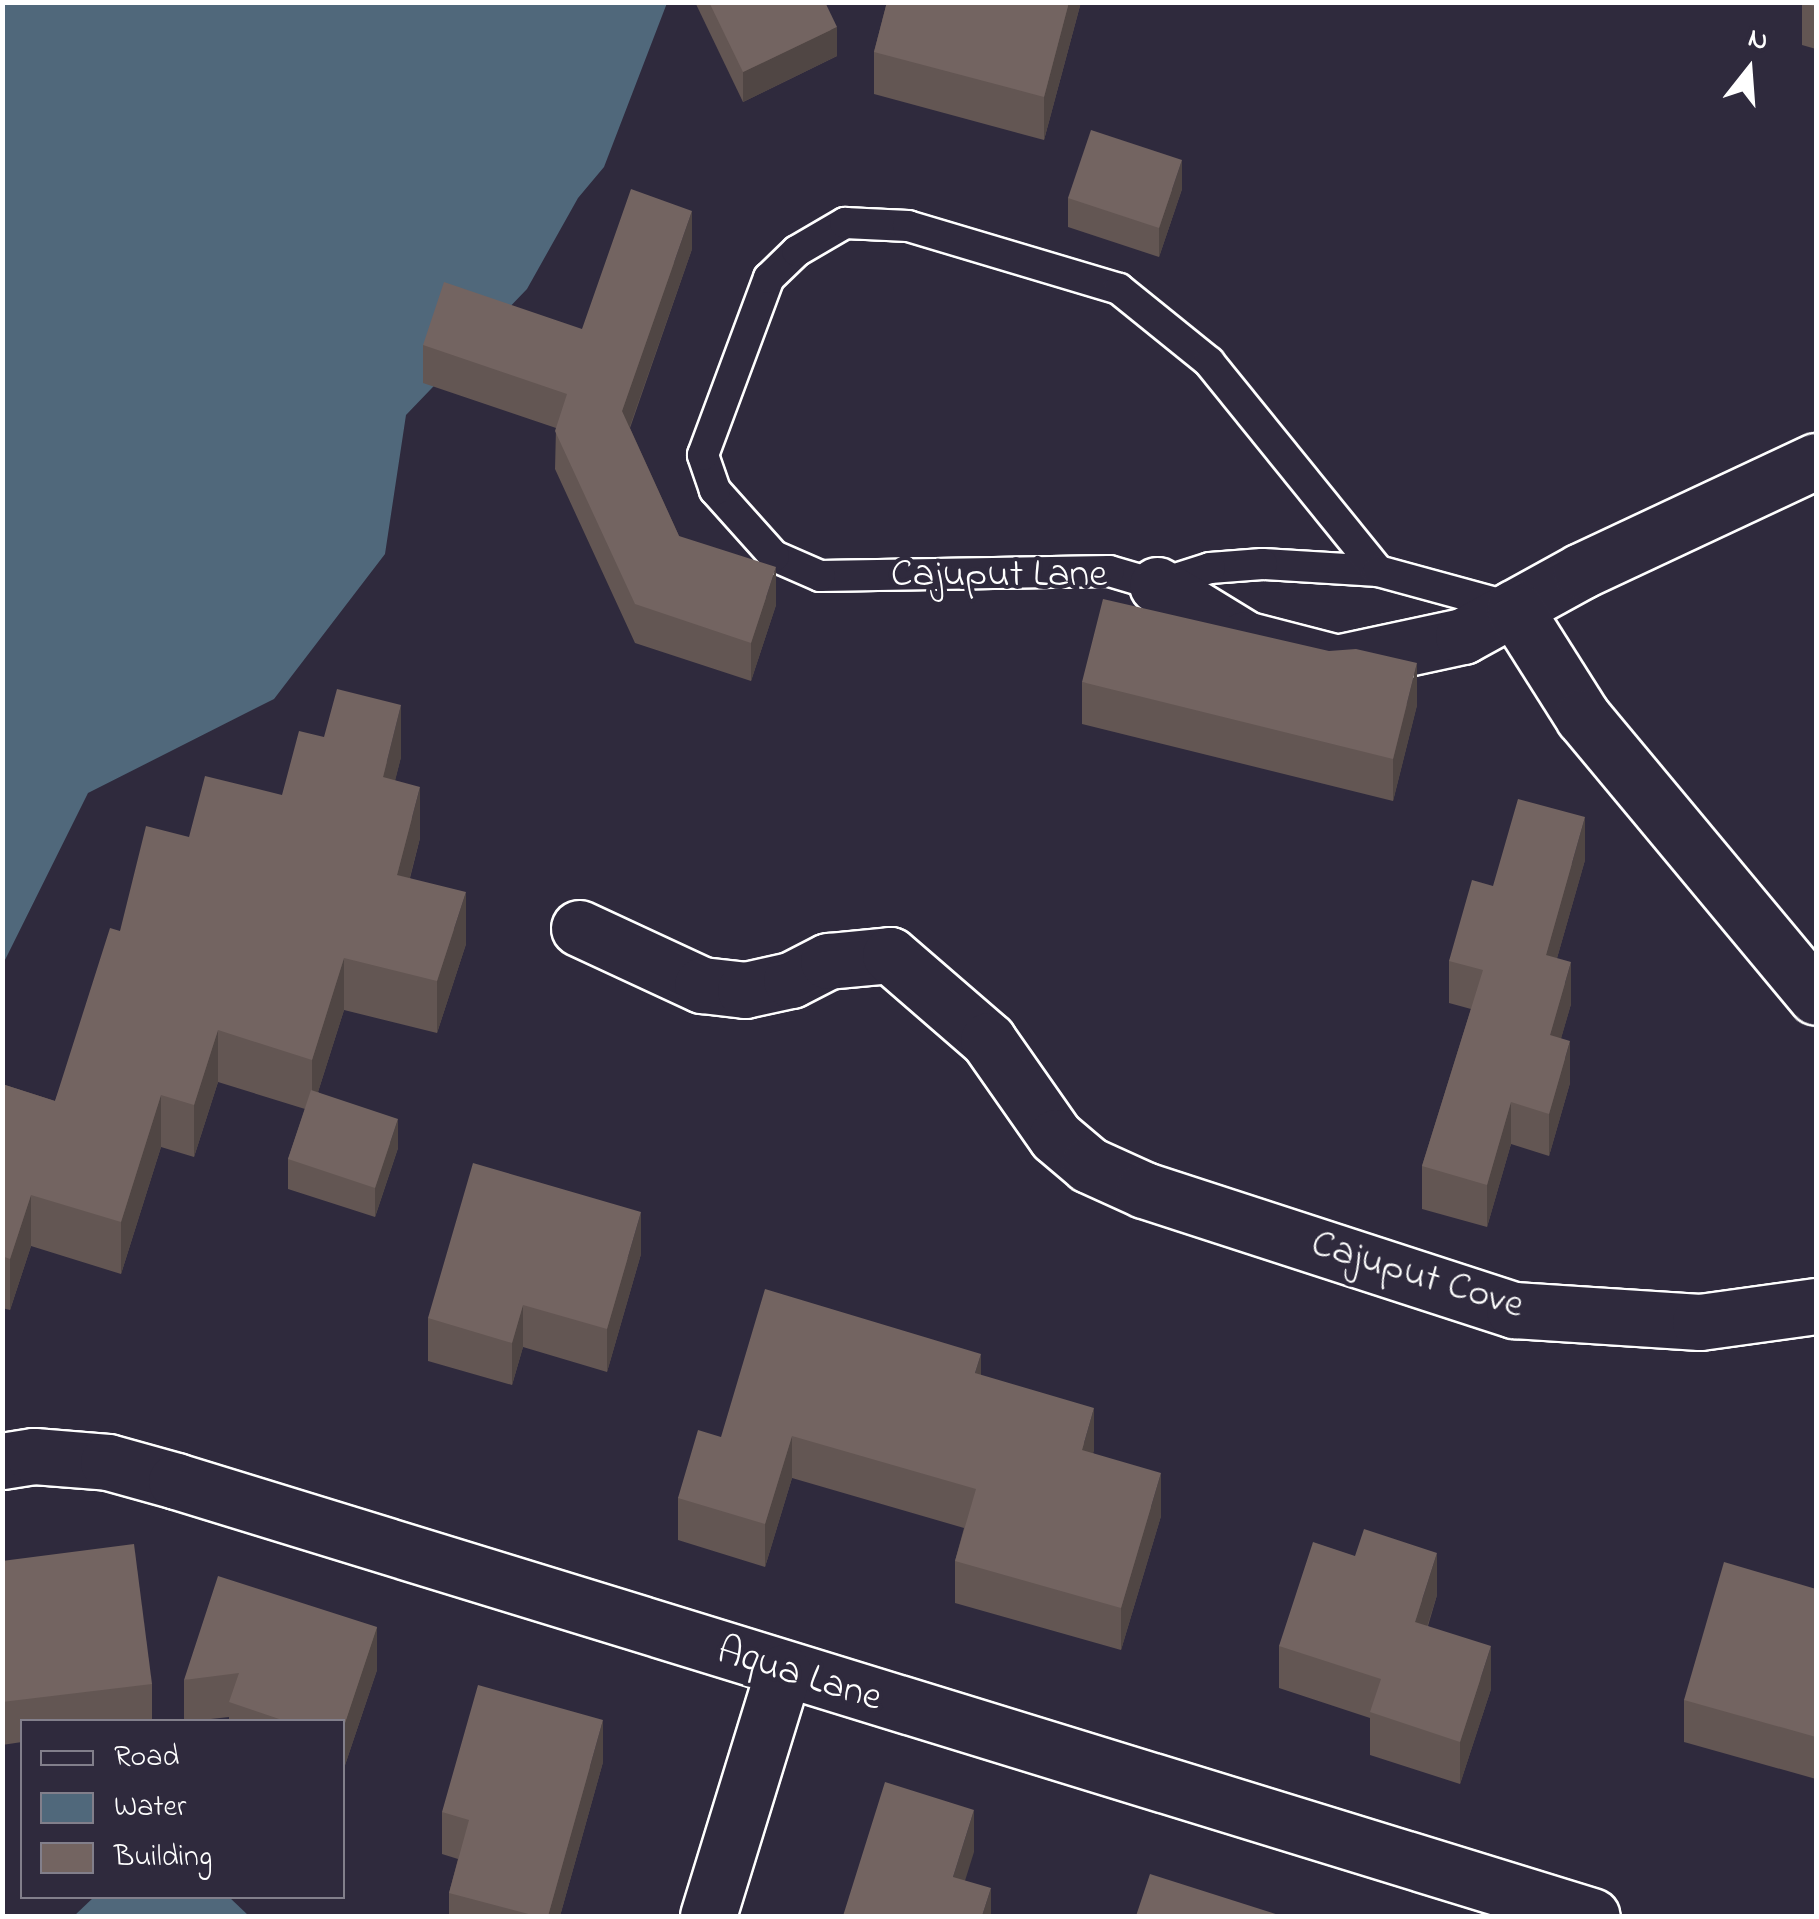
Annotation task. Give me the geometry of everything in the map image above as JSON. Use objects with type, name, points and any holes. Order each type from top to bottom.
[{"type":"street","name":"Cajuput Lane","points":[[1157,585],[1245,639],[1337,663],[1462,636],[1816,461]]},
{"type":"street","points":[[1514,608],[1583,717],[1816,997]]},
{"type":"street","name":"Cajuput Cove","points":[[579,928],[702,986],[745,990],[791,980],[828,961],[890,954],[962,1014],[1056,1136],[1090,1165],[1144,1190],[1514,1310],[1700,1322],[1816,1306]]},
{"type":"street","name":"Aqua Lane","points":[[2,1461],[34,1456],[125,1467],[783,1672],[1592,1916]]},
{"type":"street","points":[[708,1916],[783,1672]]},
{"type":"lane","name":"Cajuput Lane","points":[[1157,585],[1109,571],[820,576],[774,556],[715,490],[703,454],[768,278],[797,251],[845,223],[908,226],[1118,289],[1209,362],[1378,572]]},
{"type":"lane","points":[[1157,585],[1210,568],[1262,564],[1378,572],[1514,608]]},
{"type":"water","points":[[3,3],[667,3],[604,167],[578,198],[527,289],[406,415],[385,554],[274,699],[88,793],[3,964]]},
{"type":"water","points":[[92,1899],[231,1899],[249,1916],[74,1916]]},
{"type":"building","points":[[709,2],[825,2],[837,27],[743,72]]},
{"type":"building","points":[[887,2],[1069,2],[1044,97],[874,52]]},
{"type":"building","points":[[1091,130],[1182,160],[1159,228],[1068,198]]},
{"type":"building","points":[[631,189],[692,211],[622,411],[679,536],[776,567],[751,643],[635,604],[555,431],[567,394],[423,345],[444,282],[582,329]]},
{"type":"building","points":[[1103,599],[1329,651],[1356,649],[1417,663],[1393,759],[1082,682]]},
{"type":"building","points":[[337,689],[401,705],[383,777],[420,787],[397,875],[466,892],[437,981],[344,958],[312,1060],[218,1030],[194,1105],[161,1095],[121,1222],[31,1195],[10,1259],[2,1256],[2,1084],[55,1101],[110,928],[120,931],[146,826],[189,837],[205,776],[282,795],[299,731],[324,737]]},
{"type":"building","points":[[1518,799],[1585,817],[1546,955],[1571,962],[1550,1035],[1570,1041],[1549,1114],[1511,1102],[1487,1185],[1422,1166],[1483,970],[1449,961],[1472,880],[1493,886]]},
{"type":"building","points":[[311,1090],[398,1119],[375,1188],[288,1159]]},
{"type":"building","points":[[473,1163],[641,1212],[607,1329],[523,1305],[512,1343],[428,1318]]},
{"type":"building","points":[[765,1289],[981,1354],[975,1373],[1094,1408],[1082,1450],[1161,1473],[1121,1608],[955,1561],[976,1489],[792,1436],[765,1524],[678,1498],[698,1430],[721,1437]]},
{"type":"building","points":[[1364,1529],[1437,1553],[1415,1622],[1491,1646],[1460,1742],[1370,1712],[1381,1679],[1279,1646],[1313,1542],[1355,1556]]},
{"type":"building","points":[[134,1544],[152,1684],[2,1702],[2,1561]]},
{"type":"building","points":[[1724,1562],[1816,1589],[1816,1737],[1684,1700]]},
{"type":"building","points":[[218,1576],[377,1627],[345,1723],[345,1719],[279,1719],[229,1702],[239,1673],[184,1680]]},
{"type":"building","points":[[478,1685],[603,1720],[548,1916],[449,1893],[469,1820],[442,1812]]},
{"type":"building","points":[[885,1782],[974,1810],[953,1877],[991,1888],[982,1916],[843,1916]]},
{"type":"building","points":[[1150,1874],[1282,1916],[1136,1916]]}]
